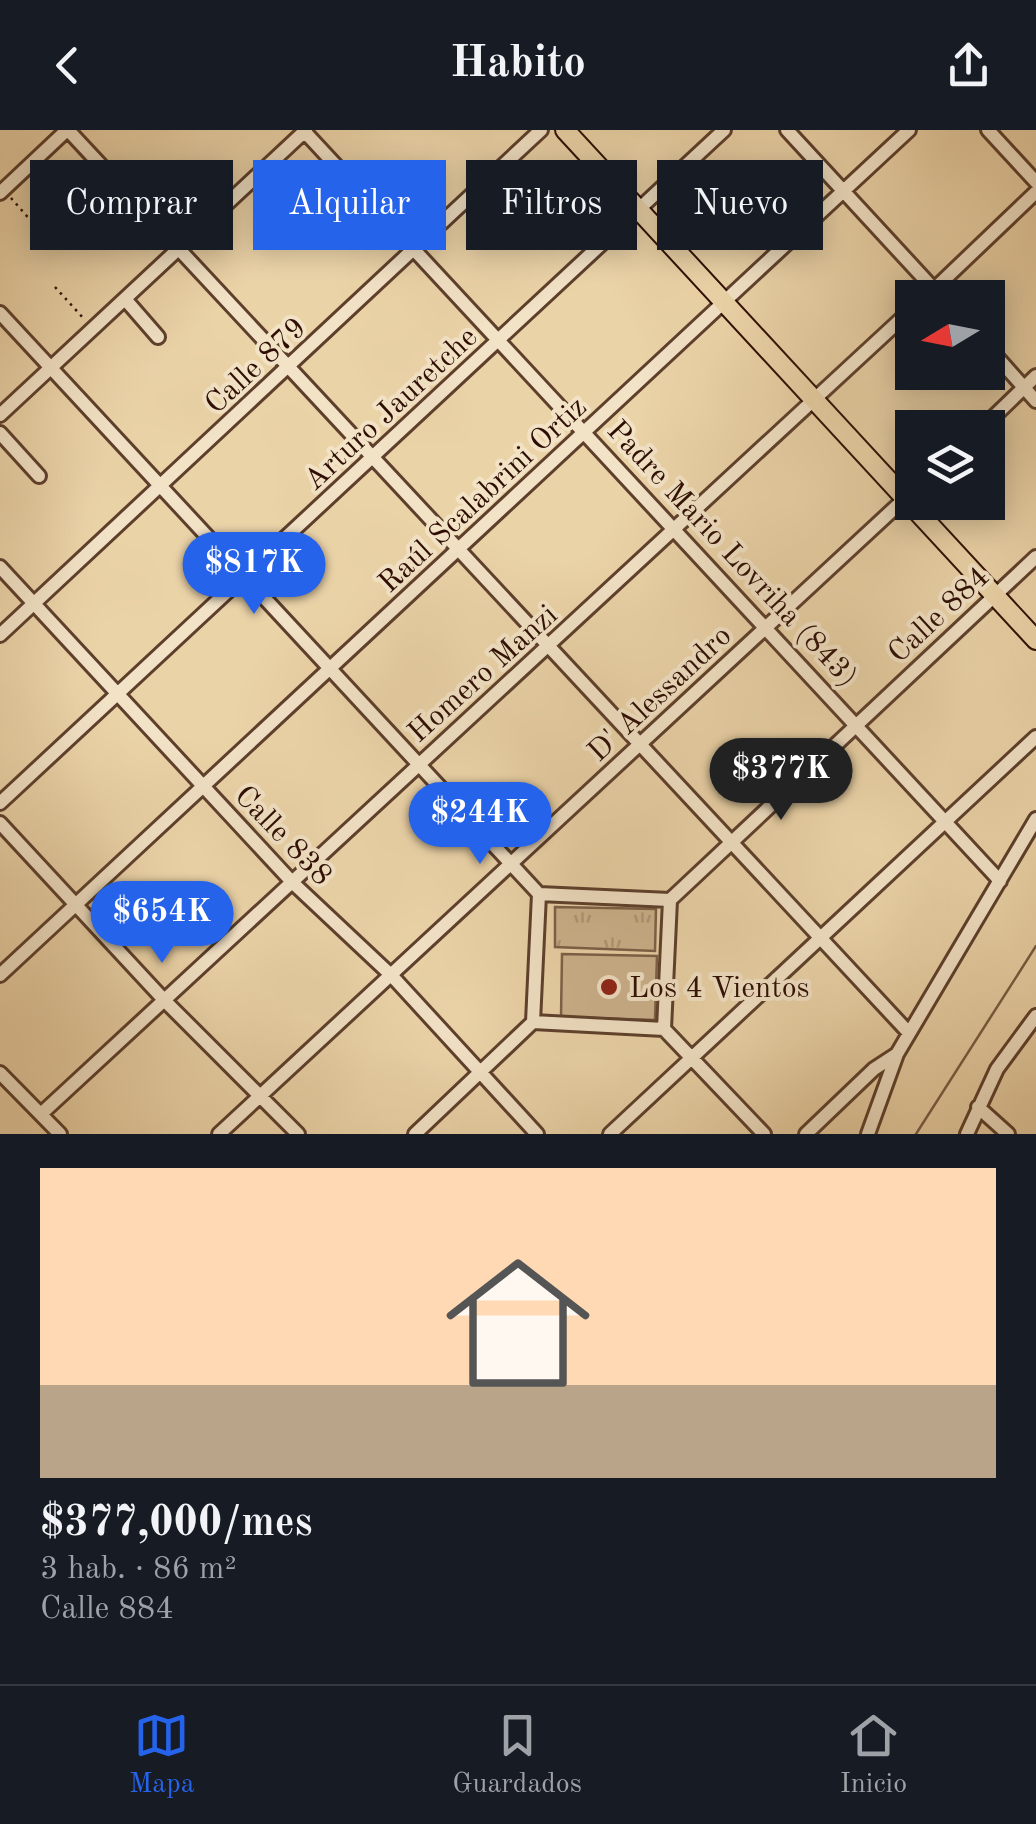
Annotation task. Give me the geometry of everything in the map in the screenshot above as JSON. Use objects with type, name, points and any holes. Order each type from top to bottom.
[{"type":"main road","points":[[565,130],[895,481]]},
{"type":"main road","points":[[930,520],[1036,640]]},
{"type":"street","points":[[2,191],[68,130],[96,160]]},
{"type":"street","points":[[233,197],[305,130]]},
{"type":"street","name":"Padre Mario Lovriha (843)","points":[[305,130],[333,160]]},
{"type":"street","name":"Calle 879","points":[[446,220],[541,130]]},
{"type":"street","name":"Arturo Jauretche","points":[[0,803],[724,130]]},
{"type":"street","points":[[787,130],[921,280]]},
{"type":"street","name":"Raúl Scalabrini Ortiz","points":[[0,975],[909,130]]},
{"type":"street","points":[[988,130],[1036,182]]},
{"type":"street","points":[[949,280],[1036,192]]},
{"type":"street","points":[[0,414],[177,250]]},
{"type":"street","points":[[181,250],[909,1032]]},
{"type":"street","name":"Calle 879","points":[[0,635],[415,250]]},
{"type":"street","name":"Padre Mario Lovriha (843)","points":[[417,250],[1000,881]]},
{"type":"street","points":[[126,298],[158,337]]},
{"type":"street","points":[[0,313],[539,894],[533,1022],[415,1134]]},
{"type":"street","name":"Homero Manzi","points":[[41,1114],[895,325]]},
{"type":"street","points":[[1005,367],[1036,401]]},
{"type":"street","points":[[1001,410],[1036,376]]},
{"type":"street","points":[[0,433],[39,476]]},
{"type":"street","name":"D' Alessandro","points":[[219,1134],[895,508]]},
{"type":"street","name":"Calle 884","points":[[670,900],[1036,557]]},
{"type":"street","name":"Calle 838","points":[[0,566],[293,882],[392,976],[537,1134]]},
{"type":"street","points":[[610,1134],[695,1059],[1036,737]]},
{"type":"street","points":[[868,1134],[897,1054],[1036,819]]},
{"type":"street","points":[[0,823],[165,1001],[298,1134]]},
{"type":"street","points":[[539,894],[670,900],[664,1029]]},
{"type":"street","points":[[968,1134],[997,1068],[1036,1016]]},
{"type":"street","points":[[533,1022],[664,1029],[764,1134]]},
{"type":"street","points":[[806,1134],[874,1068],[897,1054]]},
{"type":"street","points":[[0,1073],[60,1134]]},
{"type":"street","points":[[978,1107],[1008,1134]]},
{"type":"path","points":[[2,191],[30,221]]},
{"type":"path","points":[[55,287],[92,328]]},
{"type":"green space","points":[[555,907],[656,909],[655,951],[555,947]]},
{"type":"green space","name":"Los 4 Vientos","points":[[562,954],[657,956],[655,1020],[561,1017]]},
{"type":"waterway","points":[[916,1134],[1036,946]]},
{"type":"place","name":"Los 4 Vientos","points":[[609,987]]}]
